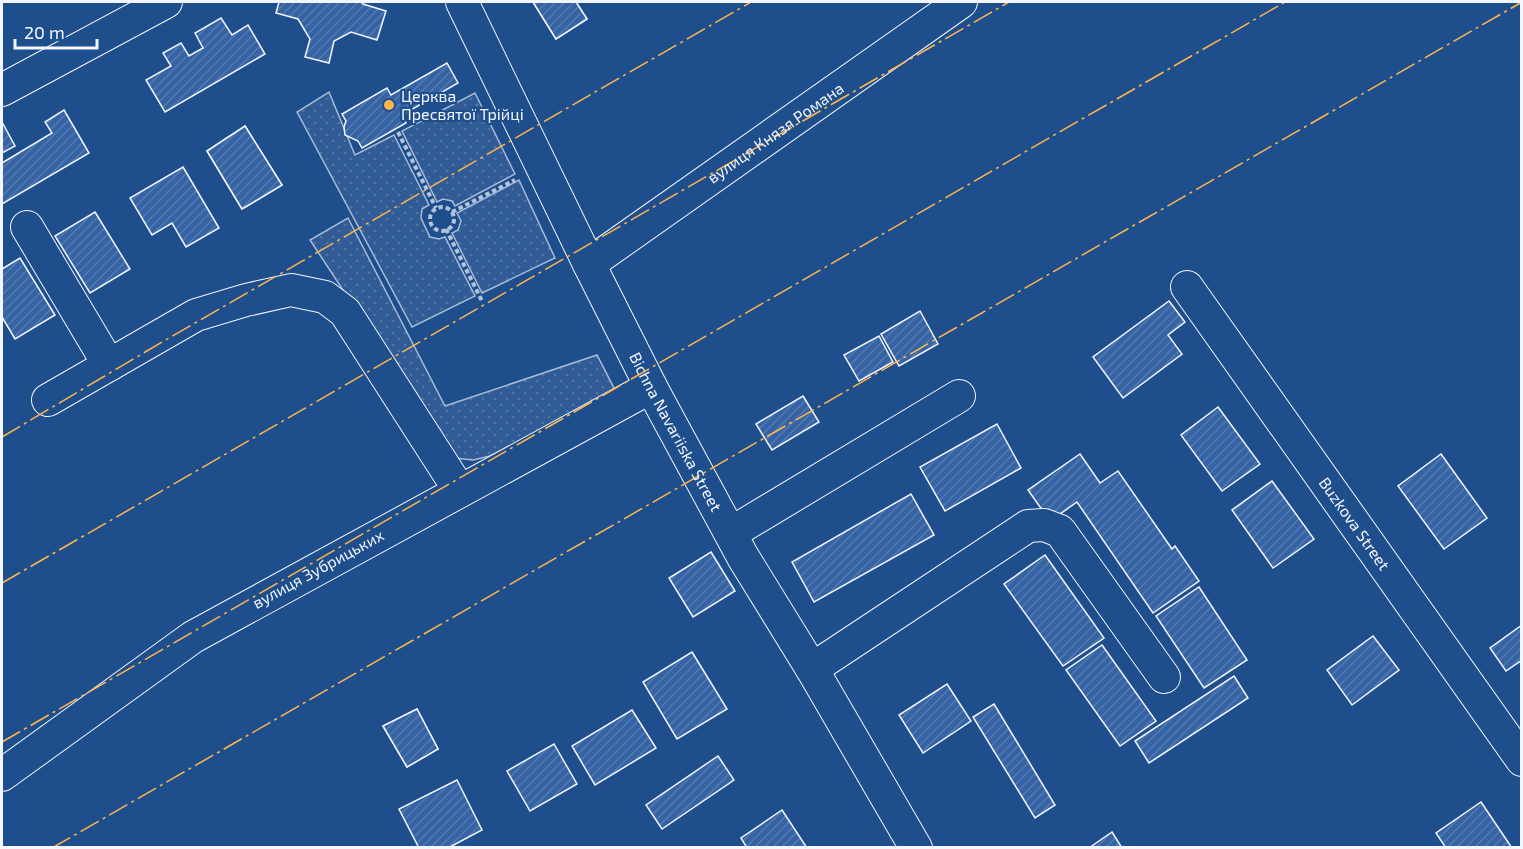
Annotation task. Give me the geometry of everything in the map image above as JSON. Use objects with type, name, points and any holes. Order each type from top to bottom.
[{"type":"street","points":[[2,90],[166,2]]},
{"type":"street","name":"Bichna Navariiska Street","points":[[462,2],[651,387],[731,533],[916,848]]},
{"type":"street","name":"вулиця Князя Романа","points":[[589,264],[962,2]]},
{"type":"street","points":[[27,227],[109,365]]},
{"type":"street","name":"Buzkova Street","points":[[1187,287],[1521,760]]},
{"type":"street","points":[[48,400],[196,315],[291,290],[326,297],[345,312],[460,491]]},
{"type":"street","name":"вулиця Зубрицьких","points":[[2,775],[193,637],[651,387]]},
{"type":"street","points":[[731,533],[959,396]]},
{"type":"street","points":[[812,669],[1028,526],[1044,525],[1060,531],[1164,677]]},
{"type":"path","points":[[398,132],[436,208]]},
{"type":"path","points":[[452,212],[542,166]]},
{"type":"path","points":[[446,207],[452,212],[453,220],[446,230],[435,228],[431,223],[430,216],[436,208],[446,207]]},
{"type":"path","points":[[446,230],[482,301]]},
{"type":"shaded area","points":[[329,92],[355,155],[394,135],[429,205],[422,209],[421,218],[430,237],[439,239],[445,237],[475,296],[412,327],[297,112]]},
{"type":"shaded area","points":[[475,93],[515,174],[455,206],[452,201],[443,199],[437,202],[402,131]]},
{"type":"shaded area","points":[[519,180],[555,258],[482,293],[452,233],[458,230],[461,221],[457,213]]},
{"type":"shaded area","points":[[348,218],[445,406],[597,355],[617,394],[490,456],[473,460],[454,458],[310,240]]},
{"type":"building","points":[[279,2],[361,2],[386,11],[377,40],[351,32],[334,41],[329,63],[305,57],[310,39],[298,19],[276,13]]},
{"type":"building","points":[[533,2],[576,2],[587,19],[556,39]]},
{"type":"building","points":[[533,2],[576,2],[587,19],[556,39]]},
{"type":"building","points":[[221,18],[232,35],[248,25],[265,54],[165,112],[146,80],[171,66],[163,53],[181,43],[189,56],[203,48],[195,33]]},
{"type":"building","name":"Церква Пресвятої Трійці","points":[[447,63],[458,83],[402,115],[406,123],[362,148],[358,141],[345,135],[346,121],[342,114],[387,88],[391,95]]},
{"type":"building","points":[[64,110],[89,153],[2,204],[2,163],[52,133],[45,122]]},
{"type":"building","points":[[2,122],[15,146],[2,153]]},
{"type":"building","points":[[245,126],[282,185],[242,209],[207,151]]},
{"type":"building","points":[[245,126],[282,185],[242,209],[207,151]]},
{"type":"building","points":[[183,167],[219,228],[186,247],[172,223],[152,235],[130,198]]},
{"type":"building","points":[[95,212],[130,269],[90,293],[55,236]]},
{"type":"building","points":[[20,258],[55,315],[15,339],[2,317],[2,269]]},
{"type":"building","points":[[1169,301],[1185,322],[1168,335],[1182,354],[1123,398],[1093,357]]},
{"type":"building","points":[[920,311],[938,344],[899,366],[881,334]]},
{"type":"building","points":[[879,336],[893,362],[859,381],[844,355]]},
{"type":"building","points":[[803,396],[819,422],[772,450],[756,424]]},
{"type":"building","points":[[1218,407],[1260,464],[1222,491],[1181,435]]},
{"type":"building","points":[[997,424],[1021,468],[945,511],[920,467]]},
{"type":"building","points":[[1080,454],[1100,483],[1118,471],[1172,549],[1175,546],[1199,581],[1153,613],[1077,502],[1050,521],[1028,490]]},
{"type":"building","points":[[1441,454],[1487,518],[1444,549],[1398,486]]},
{"type":"building","points":[[1272,481],[1314,539],[1273,568],[1232,510]]},
{"type":"building","points":[[911,494],[934,535],[814,602],[792,562]]},
{"type":"building","points":[[711,552],[735,591],[693,617],[669,578]]},
{"type":"building","points":[[1045,555],[1104,638],[1063,666],[1004,584]]},
{"type":"building","points":[[1199,587],[1247,660],[1204,688],[1156,616]]},
{"type":"building","points":[[1522,625],[1522,660],[1506,671],[1490,648]]},
{"type":"building","points":[[1373,636],[1399,670],[1352,705],[1327,670]]},
{"type":"building","points":[[1102,645],[1156,721],[1120,746],[1066,670]]},
{"type":"building","points":[[692,652],[727,709],[677,739],[643,682]]},
{"type":"building","points":[[1234,676],[1248,698],[1149,763],[1135,741]]},
{"type":"building","points":[[947,684],[971,721],[923,753],[899,715]]},
{"type":"building","points":[[994,704],[1055,805],[1035,818],[973,717]]},
{"type":"building","points":[[417,709],[438,749],[407,767],[383,726]]},
{"type":"building","points":[[417,709],[438,749],[407,767],[383,726]]},
{"type":"building","points":[[632,710],[656,748],[595,785],[572,746]]},
{"type":"building","points":[[554,744],[577,784],[530,811],[507,771]]},
{"type":"building","points":[[718,756],[734,780],[662,829],[646,805]]},
{"type":"building","points":[[457,780],[482,830],[448,848],[419,848],[399,809]]},
{"type":"building","points":[[1481,802],[1512,848],[1446,848],[1436,833]]},
{"type":"building","points":[[782,810],[807,848],[747,848],[741,838]]},
{"type":"building","points":[[1112,832],[1122,848],[1089,848]]},
{"type":"power","points":[[2,437],[751,2]]},
{"type":"power","points":[[2,583],[1009,2]]},
{"type":"power","points":[[2,742],[1285,2]]},
{"type":"power","points":[[52,848],[1522,2]]},
{"type":"place","name":"Церква Пресвятої Трійці","points":[[389,105]]}]
